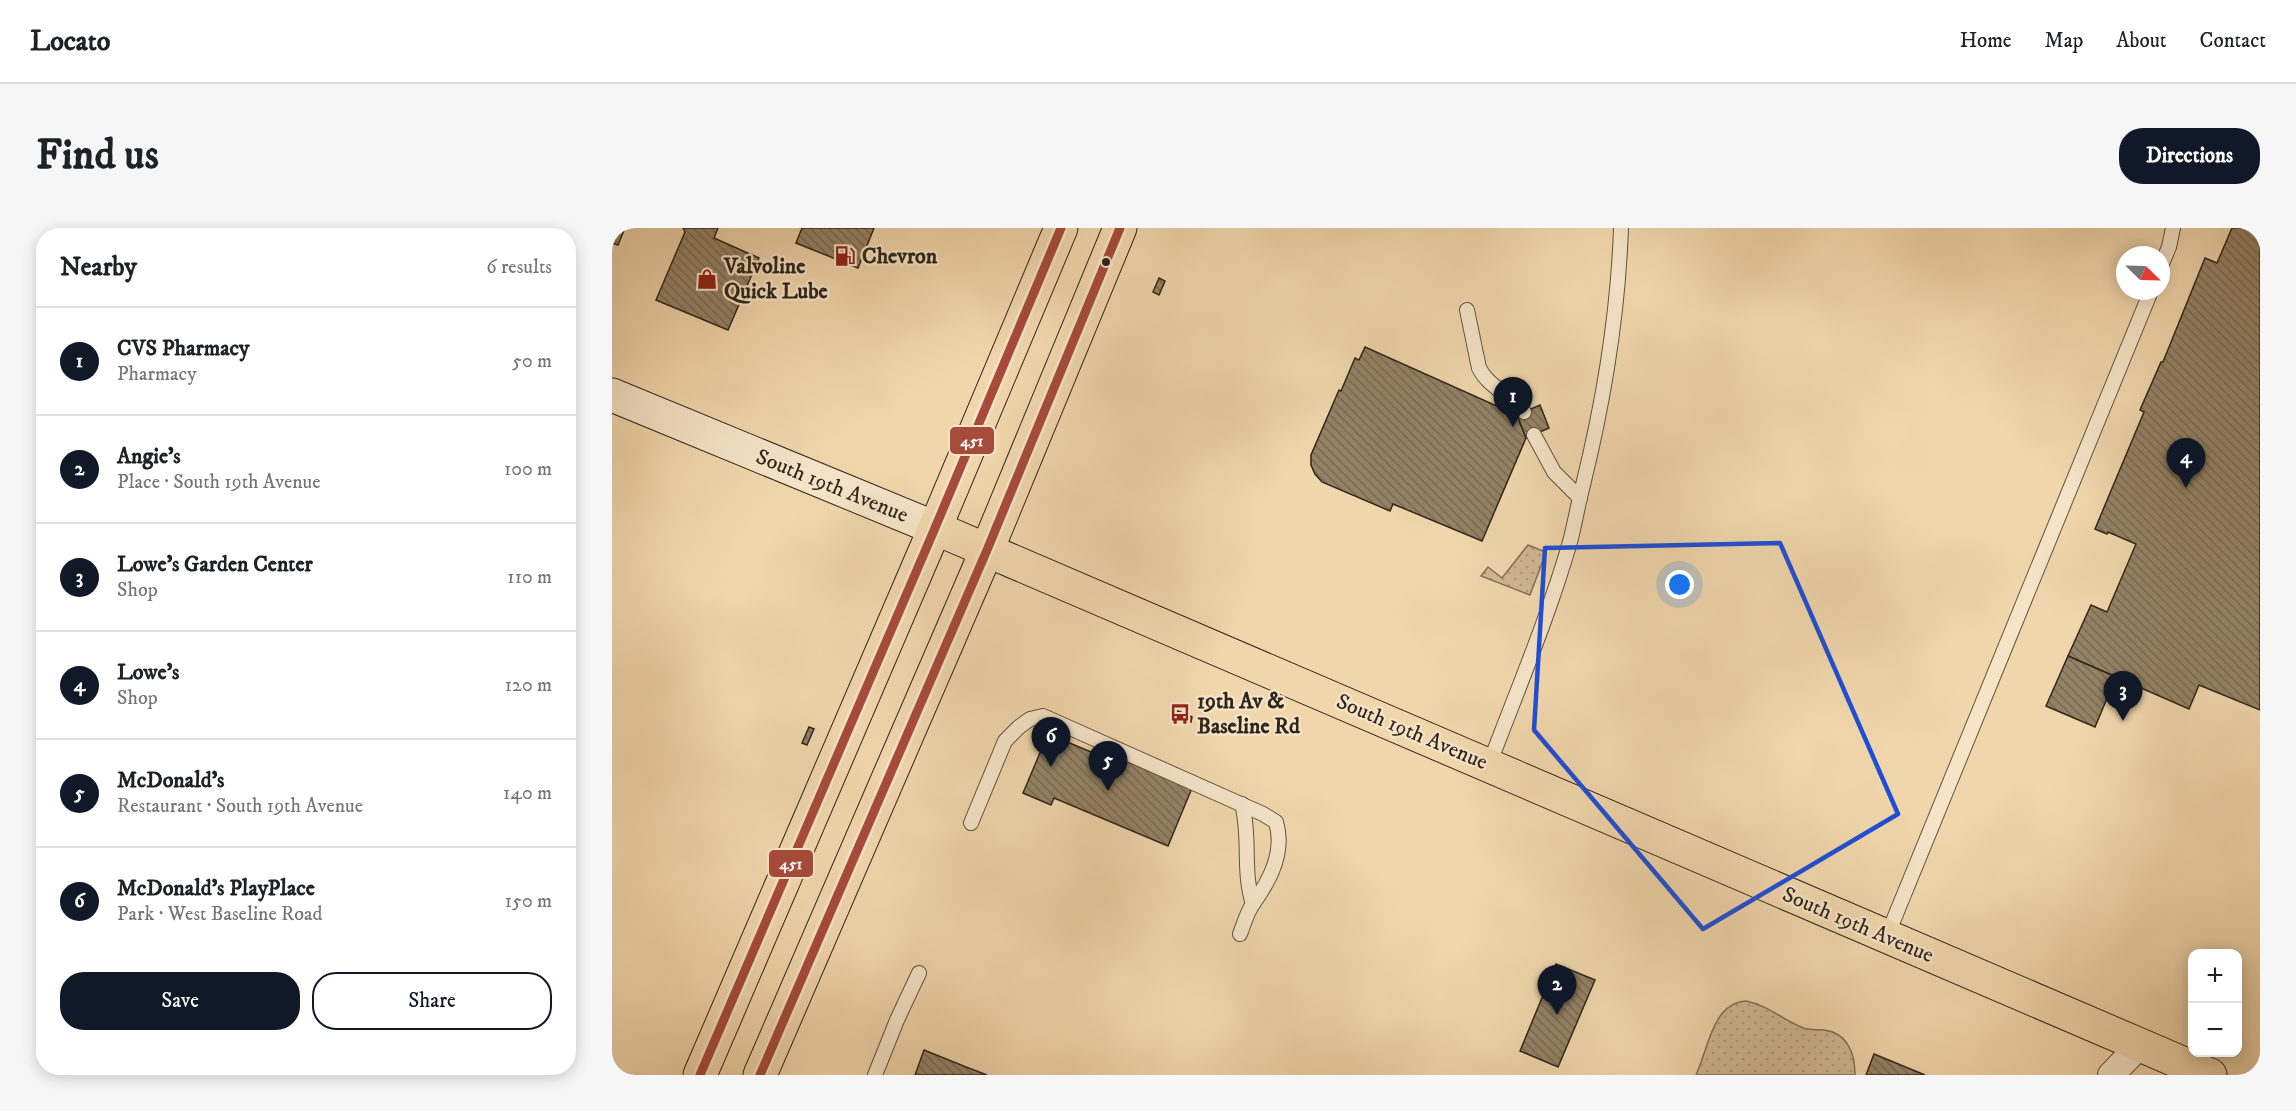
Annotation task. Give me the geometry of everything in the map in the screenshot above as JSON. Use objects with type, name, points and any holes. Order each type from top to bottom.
[{"type":"main road","points":[[700,1075],[1061,228]]},
{"type":"main road","points":[[760,1075],[987,550],[1120,228]]},
{"type":"main road","name":"South 19th Avenue","points":[[612,394],[987,550],[1886,937],[2138,1060],[2210,1075]]},
{"type":"street","points":[[2111,1075],[2138,1060]]},
{"type":"lane","points":[[1489,765],[1543,623],[1570,541],[1601,410],[1608,370],[1619,276],[1621,228]]},
{"type":"lane","points":[[2167,246],[2173,228]]},
{"type":"lane","points":[[1886,937],[2147,300]]},
{"type":"lane","points":[[1467,310],[1482,374],[1490,384],[1512,399],[1524,412]]},
{"type":"lane","points":[[1534,435],[1554,472],[1580,498]]},
{"type":"lane","points":[[971,823],[1005,741],[1030,719],[1043,717],[1242,804],[1276,822],[1280,835],[1273,870],[1260,898],[1253,904],[1240,934]]},
{"type":"lane","points":[[1242,804],[1246,822],[1247,884],[1253,904]]},
{"type":"lane","points":[[875,1075],[919,973]]},
{"type":"highlighted area","points":[[1780,543],[1898,814],[1703,929],[1534,730],[1545,548]]},
{"type":"shaded area","points":[[1528,545],[1543,551],[1545,555],[1530,595],[1481,576],[1488,567],[1502,578]]},
{"type":"shaded area","points":[[1746,1001],[1804,1028],[1824,1030],[1839,1035],[1852,1052],[1855,1075],[1696,1075],[1718,1019],[1735,1004]]},
{"type":"building","points":[[612,228],[625,228],[618,245],[612,243]]},
{"type":"building","name":"Valvoline Quick Lube","points":[[683,228],[718,228],[714,238],[759,258],[728,330],[656,300],[685,232]]},
{"type":"building","name":"Chevron","points":[[802,228],[874,228],[858,268],[796,243]]},
{"type":"building","points":[[2232,228],[2260,228],[2260,710],[2199,685],[2189,709],[2068,656],[2091,605],[2107,612],[2136,544],[2095,529],[2144,412],[2140,410],[2161,362],[2163,362],[2205,258],[2217,263]]},
{"type":"building","points":[[1159,278],[1165,281],[1159,295],[1153,292]]},
{"type":"building","points":[[1365,347],[1517,415],[1526,438],[1482,541],[1393,504],[1390,511],[1322,482],[1315,474],[1311,465],[1311,455],[1355,358],[1359,360]]},
{"type":"building","points":[[1540,405],[1549,428],[1526,438],[1517,415]]},
{"type":"building","points":[[2068,656],[2116,677],[2095,727],[2046,706]]},
{"type":"building","points":[[1178,711],[1192,717],[1191,722],[1176,716]]},
{"type":"building","points":[[809,727],[814,729],[807,745],[802,743]]},
{"type":"building","points":[[1048,734],[1115,762],[1117,757],[1192,788],[1168,846],[1054,798],[1051,805],[1023,793]]},
{"type":"building","points":[[1556,964],[1595,980],[1558,1067],[1520,1051]]},
{"type":"building","points":[[924,1050],[966,1067],[987,1075],[915,1075]]},
{"type":"building","points":[[1874,1054],[1925,1075],[1866,1075]]},
{"type":"transit line","name":"451","points":[[700,1075],[1061,228]]},
{"type":"transit line","name":"451","points":[[760,1075],[987,550],[1120,228]]},
{"type":"place","name":"Chevron","points":[[845,256]]},
{"type":"place","name":"Valvoline Quick Lube","points":[[707,279]]},
{"type":"place","name":"CVS Pharmacy","points":[[1513,427]]},
{"type":"place","name":"Lowe's","points":[[2186,488]]},
{"type":"place","name":"19th Av & Baseline Rd","points":[[1180,714]]},
{"type":"place","name":"Lowe's Garden Center","points":[[2123,721]]},
{"type":"place","name":"McDonald's PlayPlace","points":[[1051,767]]},
{"type":"place","name":"McDonald's","points":[[1108,791]]},
{"type":"place","name":"Angie's","points":[[1557,1015]]}]
